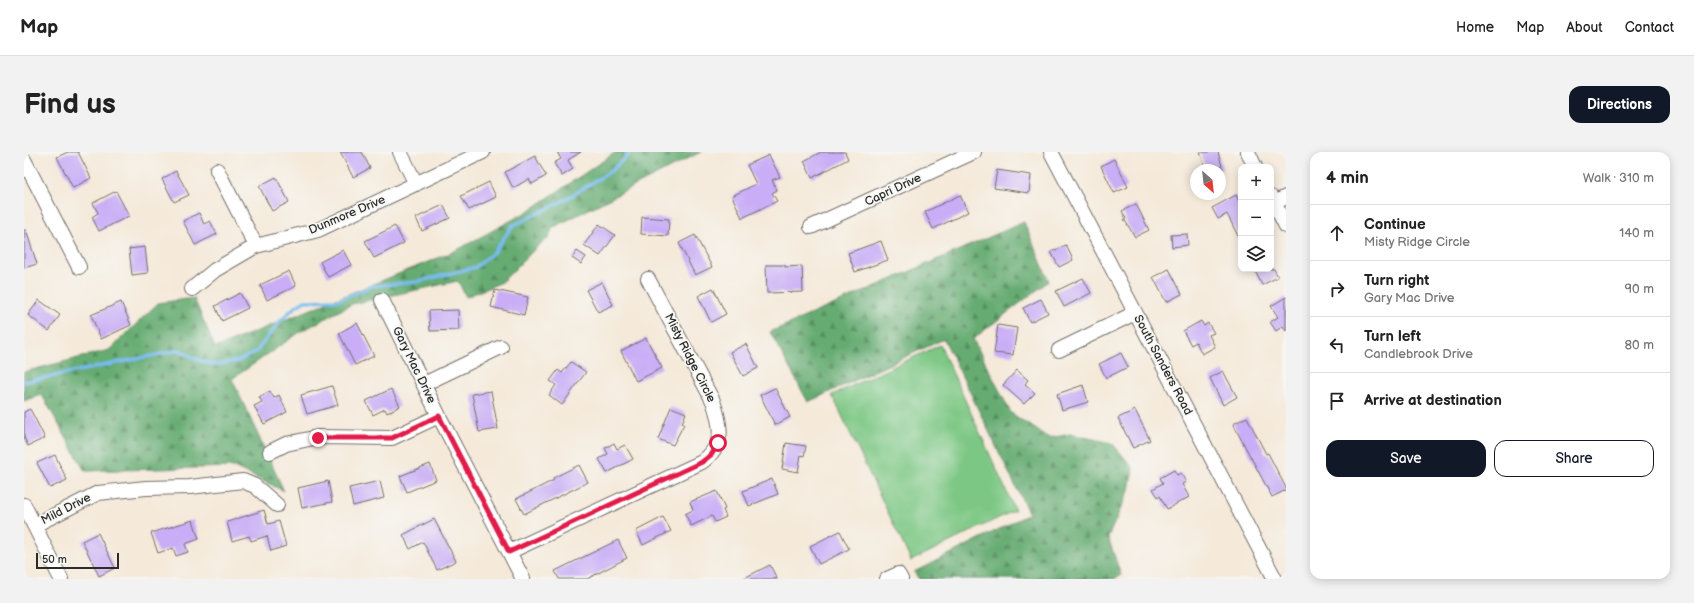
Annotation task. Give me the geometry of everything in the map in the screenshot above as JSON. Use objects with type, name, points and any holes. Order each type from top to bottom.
[{"type":"street","points":[[400,152],[416,184]]},
{"type":"street","name":"Dunmore Drive","points":[[192,289],[215,270],[256,246],[318,230],[483,152]]},
{"type":"street","name":"Capri Drive","points":[[811,227],[974,152]]},
{"type":"street","name":"South Sanders Road","points":[[1051,152],[1275,579]]},
{"type":"street","points":[[1248,152],[1254,164]]},
{"type":"street","points":[[24,160],[79,267]]},
{"type":"street","points":[[217,170],[256,246]]},
{"type":"street","points":[[1277,199],[1286,226]]},
{"type":"street","name":"Misty Ridge Circle","points":[[509,552],[702,462],[712,454],[718,443],[720,431],[718,416],[713,401],[648,279]]},
{"type":"street","name":"Gary Mac Drive","points":[[382,300],[439,416],[523,579]]},
{"type":"street","points":[[1059,350],[1135,313]]},
{"type":"street","points":[[424,384],[501,346]]},
{"type":"street","points":[[270,452],[286,444],[318,438],[392,438],[439,416]]},
{"type":"street","name":"Mild Drive","points":[[35,525],[98,493],[146,488],[190,487],[244,481],[255,486],[277,505]]},
{"type":"street","points":[[24,505],[61,579]]},
{"type":"green space","points":[[616,152],[701,152],[552,228],[549,238],[539,245],[502,282],[466,297],[458,281],[352,304],[300,332],[232,379],[284,491],[234,467],[85,471],[42,395],[24,401],[24,372],[109,350],[158,303],[194,298],[215,348],[455,251],[530,210]]},
{"type":"green space","points":[[1024,222],[1049,281],[973,339],[1011,413],[1049,438],[1070,434],[1112,443],[1133,468],[1129,491],[1108,537],[1121,575],[1114,579],[919,579],[914,572],[1029,514],[944,339],[808,402],[770,332]]},
{"type":"green space","points":[[940,345],[1015,510],[911,561],[832,395]]},
{"type":"building","points":[[68,152],[78,152],[91,178],[73,188],[57,157]]},
{"type":"building","points":[[340,152],[362,152],[370,168],[353,177]]},
{"type":"building","points":[[557,152],[581,152],[568,160],[573,169],[562,176],[554,163],[561,159]]},
{"type":"building","points":[[821,152],[845,152],[848,159],[812,178],[804,161]]},
{"type":"building","points":[[1200,152],[1218,152],[1221,164],[1204,164]]},
{"type":"building","points":[[769,155],[780,177],[772,180],[777,190],[772,193],[777,201],[742,218],[732,196],[756,184],[747,165]]},
{"type":"building","points":[[535,156],[546,176],[532,184],[529,179],[513,188],[505,172]]},
{"type":"building","points":[[1114,159],[1128,187],[1114,193],[1101,166]]},
{"type":"building","points":[[997,170],[1031,175],[1029,193],[994,188]]},
{"type":"building","points":[[176,171],[189,195],[174,202],[162,179]]},
{"type":"building","points":[[276,177],[289,202],[272,211],[259,186]]},
{"type":"building","points":[[489,182],[496,197],[469,210],[461,196]]},
{"type":"building","points":[[116,191],[129,216],[99,231],[92,217],[98,213],[93,203]]},
{"type":"building","points":[[960,195],[968,212],[933,229],[925,212]]},
{"type":"building","points":[[1236,195],[1238,199],[1238,236],[1227,214],[1218,219],[1212,208]]},
{"type":"building","points":[[1136,204],[1149,230],[1135,237],[1124,219],[1126,219],[1122,211]]},
{"type":"building","points":[[443,205],[450,218],[422,231],[416,218]]},
{"type":"building","points":[[199,213],[204,224],[210,221],[217,234],[195,245],[183,221]]},
{"type":"building","points":[[642,217],[669,219],[668,236],[641,234]]},
{"type":"building","points":[[599,224],[615,235],[600,256],[584,245]]},
{"type":"building","points":[[395,226],[404,243],[374,258],[365,241]]},
{"type":"building","points":[[24,230],[26,230],[37,264],[24,268]]},
{"type":"building","points":[[1187,234],[1188,245],[1172,247],[1171,235]]},
{"type":"building","points":[[695,235],[712,267],[695,275],[679,243]]},
{"type":"building","points":[[881,241],[888,260],[855,272],[848,253]]},
{"type":"building","points":[[1066,245],[1073,260],[1059,267],[1051,252]]},
{"type":"building","points":[[145,247],[148,273],[132,275],[129,249]]},
{"type":"building","points":[[343,250],[351,265],[328,277],[320,262]]},
{"type":"building","points":[[577,251],[586,257],[581,264],[572,258]]},
{"type":"building","points":[[766,265],[785,265],[785,267],[802,266],[803,292],[767,293]]},
{"type":"building","points":[[1169,269],[1182,294],[1166,302],[1153,277]]},
{"type":"building","points":[[1274,269],[1278,277],[1262,285],[1256,272],[1274,272]]},
{"type":"building","points":[[289,271],[296,286],[267,300],[260,285]]},
{"type":"building","points":[[1083,278],[1091,293],[1064,307],[1056,291]]},
{"type":"building","points":[[602,282],[613,305],[598,312],[586,290]]},
{"type":"building","points":[[713,288],[726,314],[711,322],[698,296]]},
{"type":"building","points":[[495,290],[528,297],[524,315],[491,307]]},
{"type":"building","points":[[240,293],[248,308],[222,321],[215,306]]},
{"type":"building","points":[[1286,297],[1286,331],[1283,326],[1276,331],[1270,322],[1278,317],[1271,306]]},
{"type":"building","points":[[1041,299],[1048,313],[1030,322],[1023,308]]},
{"type":"building","points":[[39,300],[60,315],[49,331],[28,315]]},
{"type":"building","points":[[121,302],[131,325],[101,339],[91,315]]},
{"type":"building","points":[[458,310],[459,330],[430,331],[429,311]]},
{"type":"building","points":[[1201,321],[1204,326],[1208,323],[1214,333],[1209,335],[1215,347],[1202,354],[1196,342],[1191,345],[1183,331]]},
{"type":"building","points":[[357,323],[374,356],[355,365],[339,333]]},
{"type":"building","points":[[998,325],[1017,328],[1013,355],[994,353]]},
{"type":"building","points":[[646,338],[662,368],[636,381],[621,351]]},
{"type":"building","points":[[746,344],[758,368],[743,376],[730,352]]},
{"type":"building","points":[[1121,353],[1128,367],[1106,378],[1099,364]]},
{"type":"building","points":[[571,362],[586,372],[562,405],[549,395],[556,385],[550,381],[558,370],[562,373]]},
{"type":"building","points":[[1017,370],[1028,380],[1025,384],[1035,393],[1024,404],[1003,385]]},
{"type":"building","points":[[1223,371],[1237,397],[1223,405],[1210,378]]},
{"type":"building","points":[[1083,385],[1088,402],[1062,410],[1057,394]]},
{"type":"building","points":[[332,386],[338,405],[307,414],[301,395]]},
{"type":"building","points":[[775,388],[790,417],[775,425],[760,395]]},
{"type":"building","points":[[391,389],[400,406],[387,413],[385,409],[373,415],[366,401]]},
{"type":"building","points":[[270,391],[274,398],[279,395],[287,412],[264,424],[254,406],[262,402],[259,397]]},
{"type":"building","points":[[491,391],[498,429],[479,432],[472,394]]},
{"type":"building","points":[[671,407],[686,413],[682,423],[684,424],[673,445],[658,439]]},
{"type":"building","points":[[30,409],[45,438],[28,446],[24,437],[24,412]]},
{"type":"building","points":[[1135,410],[1150,440],[1133,448],[1118,418]]},
{"type":"building","points":[[1247,417],[1286,488],[1286,490],[1272,497],[1233,424]]},
{"type":"building","points":[[614,443],[617,449],[625,445],[633,459],[607,473],[599,459],[608,454],[605,448]]},
{"type":"building","points":[[786,443],[806,446],[804,456],[801,455],[798,472],[782,469]]},
{"type":"building","points":[[55,455],[67,480],[50,488],[37,463]]},
{"type":"building","points":[[430,464],[436,480],[407,492],[400,476]]},
{"type":"building","points":[[579,465],[588,482],[524,514],[516,499],[554,480],[553,478]]},
{"type":"building","points":[[1174,470],[1177,475],[1181,473],[1186,482],[1182,484],[1189,497],[1167,509],[1160,496],[1158,497],[1153,489],[1163,483],[1160,478]]},
{"type":"building","points":[[772,479],[778,494],[749,506],[743,491]]},
{"type":"building","points":[[328,481],[332,502],[302,508],[298,488]]},
{"type":"building","points":[[380,481],[384,498],[353,506],[349,488]]},
{"type":"building","points":[[717,491],[725,509],[723,510],[726,517],[715,522],[712,516],[691,526],[685,514],[693,510],[690,502]]},
{"type":"building","points":[[264,510],[268,524],[279,521],[286,546],[271,551],[267,536],[251,541],[249,536],[232,541],[227,522]]},
{"type":"building","points":[[663,517],[671,531],[643,545],[636,531]]},
{"type":"building","points":[[434,519],[456,561],[437,570],[423,542],[410,549],[403,535]]},
{"type":"building","points":[[193,520],[199,539],[185,544],[188,552],[176,556],[173,548],[158,553],[151,533]]},
{"type":"building","points":[[840,531],[849,549],[819,564],[810,546]]},
{"type":"building","points":[[98,533],[115,568],[99,576],[82,541]]},
{"type":"building","points":[[618,540],[627,558],[587,579],[559,579],[555,571]]},
{"type":"building","points":[[770,565],[777,579],[742,579]]},
{"type":"waterway","points":[[24,382],[180,350],[196,359],[213,365],[238,361],[256,352],[280,321],[295,307],[305,301],[338,300],[372,286],[416,282],[476,267],[495,251],[512,226],[561,202],[611,171],[631,152]]},
{"type":"route","points":[[318,438],[392,438],[439,416],[509,552],[702,462],[712,454],[718,443]]}]
